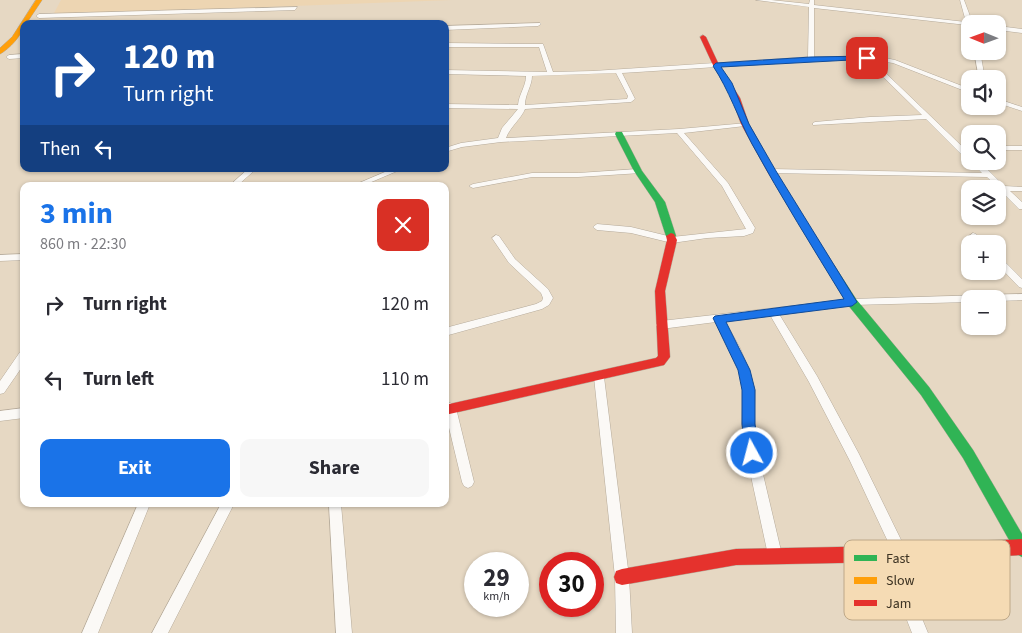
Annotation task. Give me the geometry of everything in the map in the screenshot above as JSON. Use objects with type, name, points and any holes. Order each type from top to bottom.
[{"type":"main road","points":[[26,20],[40,0]]},
{"type":"main road","points":[[37,20],[50,0]]},
{"type":"main road","points":[[0,66],[20,29]]},
{"type":"main road","points":[[703,37],[716,66],[736,98],[745,124],[771,171],[852,302],[925,391],[968,454],[1021,547]]},
{"type":"main road","points":[[5,55],[20,42]]},
{"type":"main road","points":[[449,409],[599,377],[660,362],[664,357],[660,291],[672,240],[660,202],[638,171],[619,134]]},
{"type":"main road","points":[[622,576],[736,557],[774,554],[844,554]]},
{"type":"street","points":[[758,0],[812,3],[961,24]]},
{"type":"street","points":[[962,0],[967,15]]},
{"type":"street","points":[[811,59],[812,3]]},
{"type":"street","points":[[37,20],[295,8]]},
{"type":"street","points":[[449,28],[538,24]]},
{"type":"street","points":[[1006,29],[1022,31]]},
{"type":"street","points":[[449,45],[541,45],[550,74]]},
{"type":"street","points":[[5,55],[20,56]]},
{"type":"street","points":[[867,58],[904,92],[926,117],[961,150]]},
{"type":"street","points":[[449,72],[550,74],[716,66],[811,59],[867,58],[895,62],[961,87]]},
{"type":"street","points":[[449,106],[522,106],[629,101],[632,99],[632,96],[618,71]]},
{"type":"street","points":[[501,140],[506,128],[522,111],[522,97],[530,81],[529,74]]},
{"type":"street","points":[[1006,104],[1022,110]]},
{"type":"street","points":[[815,124],[870,119],[926,117]]},
{"type":"street","points":[[449,149],[461,145],[501,140],[678,131],[745,124]]},
{"type":"street","points":[[597,227],[631,230],[672,240],[750,232],[750,228],[725,185],[678,131]]},
{"type":"street","points":[[1006,148],[1022,148]]},
{"type":"street","points":[[983,170],[993,180]]},
{"type":"street","points":[[473,186],[532,175],[578,175],[638,171]]},
{"type":"street","points":[[771,171],[988,175]]},
{"type":"street","points":[[237,182],[249,172]]},
{"type":"street","points":[[366,182],[391,172]]},
{"type":"street","points":[[1006,188],[1022,189]]},
{"type":"street","points":[[1006,192],[1022,208]]},
{"type":"street","points":[[449,331],[546,303],[548,298],[545,291],[512,261],[496,238]]},
{"type":"street","points":[[0,258],[20,257]]},
{"type":"street","points":[[1006,268],[1022,285]]},
{"type":"street","points":[[1006,298],[1022,297]]},
{"type":"street","points":[[661,325],[852,302],[961,299]]},
{"type":"street","points":[[773,312],[813,378],[855,458],[888,540]]},
{"type":"street","points":[[719,318],[735,348],[746,376],[749,390],[748,424],[752,453],[774,554]]},
{"type":"street","points":[[0,390],[20,361]]},
{"type":"street","points":[[599,377],[622,576],[624,633]]},
{"type":"street","points":[[449,413],[468,482]]},
{"type":"street","points":[[0,416],[20,414]]},
{"type":"street","points":[[90,633],[143,507]]},
{"type":"street","points":[[160,633],[226,507]]},
{"type":"street","points":[[335,507],[344,633]]},
{"type":"street","points":[[916,620],[920,633]]},
{"type":"shaded area","points":[[61,0],[452,0],[53,15]]},
{"type":"traffic: fast","points":[[619,134],[638,171],[660,202],[671,236]]},
{"type":"traffic: fast","points":[[830,267],[852,302],[925,391],[968,454],[1022,549]]},
{"type":"traffic: slow","points":[[26,20],[39,0]]},
{"type":"traffic: slow","points":[[0,52],[20,29]]},
{"type":"traffic: jam","points":[[703,37],[716,65],[736,98],[745,124],[771,171],[830,267]]},
{"type":"traffic: jam","points":[[449,409],[660,362],[664,357],[660,291],[672,240],[671,236]]},
{"type":"traffic: jam","points":[[1010,548],[1022,547]]},
{"type":"traffic: jam","points":[[622,577],[736,557],[844,555]]},
{"type":"route","points":[[752,453],[748,424],[749,390],[744,370],[735,348],[719,318],[852,302],[771,171],[745,124],[736,98],[716,66],[811,59],[867,58]]}]
